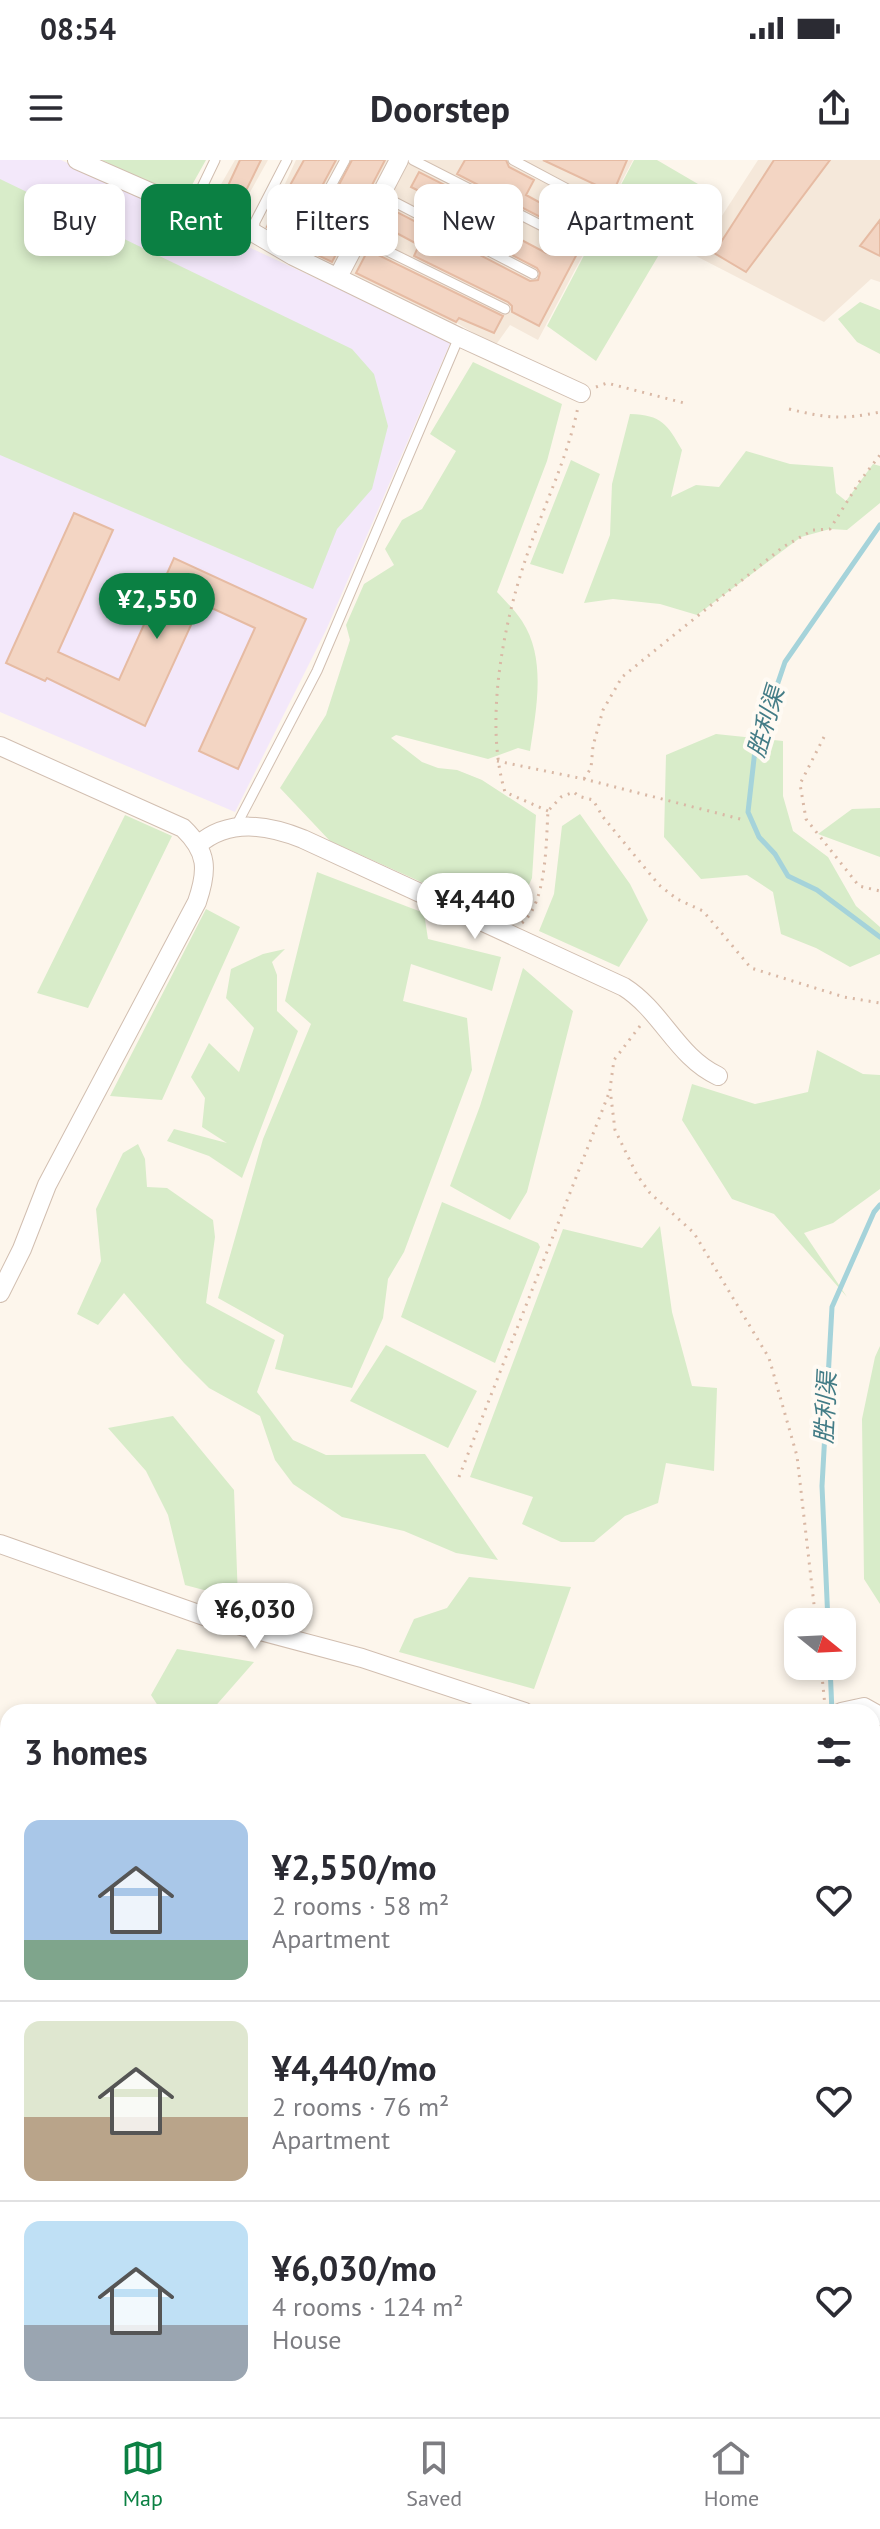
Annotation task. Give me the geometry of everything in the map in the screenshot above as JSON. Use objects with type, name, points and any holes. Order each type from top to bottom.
[{"type":"street","points":[[77,160],[141,188]]},
{"type":"street","points":[[387,184],[399,160]]},
{"type":"street","points":[[251,233],[267,241]]},
{"type":"street","points":[[293,256],[581,393]]},
{"type":"street","points":[[338,277],[349,256]]},
{"type":"street","points":[[0,746],[183,828],[198,845],[204,863],[204,883],[197,902],[47,1185],[22,1249],[0,1293]]},
{"type":"street","points":[[198,845],[214,833],[236,826],[266,828],[303,839],[624,987],[640,1000],[693,1061],[718,1076]]},
{"type":"street","points":[[0,1544],[204,1616],[362,1658],[501,1704]]},
{"type":"lane","points":[[203,184],[215,160]]},
{"type":"lane","points":[[254,233],[255,222],[287,160]]},
{"type":"lane","points":[[332,184],[345,160]]},
{"type":"lane","points":[[413,160],[539,224]]},
{"type":"lane","points":[[513,160],[558,184]]},
{"type":"lane","points":[[398,204],[533,274]]},
{"type":"lane","points":[[398,256],[505,309]]},
{"type":"lane","points":[[236,826],[317,671],[459,337]]},
{"type":"path","points":[[548,811],[505,792],[497,761],[499,671],[517,588],[569,441],[581,393],[607,383],[688,404]]},
{"type":"path","points":[[789,409],[825,418],[880,412]]},
{"type":"path","points":[[584,779],[591,768],[593,746],[603,710],[622,677],[783,547],[813,530],[830,529],[880,455]]},
{"type":"path","points":[[824,737],[800,784],[806,819],[859,886],[880,891]]},
{"type":"path","points":[[497,761],[584,779],[744,820]]},
{"type":"path","points":[[507,933],[529,917],[536,903],[545,856],[548,811],[561,797],[574,792],[593,800],[603,817],[659,885],[677,899],[703,911],[751,968],[844,997],[880,1003]]},
{"type":"path","points":[[459,1477],[610,1089],[614,1060],[645,1019],[656,1018]]},
{"type":"path","points":[[610,1089],[615,1130],[637,1175],[650,1193],[694,1233],[769,1358],[797,1456],[814,1608]]},
{"type":"path","points":[[823,1680],[825,1704]]},
{"type":"shaded area","points":[[0,160],[61,160],[113,184],[24,184],[24,256],[125,256],[125,190],[141,197],[141,256],[251,256],[251,248],[451,341],[327,628],[235,812],[0,712]]},
{"type":"shaded area","points":[[235,160],[268,160],[251,190],[251,184],[221,184]]},
{"type":"shaded area","points":[[296,160],[633,160],[620,184],[539,184],[539,256],[582,256],[538,340],[510,325],[495,346],[457,323],[451,331],[305,256],[398,256],[398,184],[285,184]]},
{"type":"shaded area","points":[[758,160],[880,160],[880,282],[871,279],[824,322],[696,256],[722,256],[722,216]]},
{"type":"green space","points":[[102,160],[206,160],[193,184],[149,184]]},
{"type":"green space","points":[[634,160],[657,160],[698,184],[621,184]]},
{"type":"green space","points":[[0,179],[24,191],[24,256],[125,256],[125,239],[141,247],[141,256],[159,256],[352,349],[374,374],[388,426],[372,489],[337,529],[313,589],[0,455]]},
{"type":"green space","points":[[584,256],[658,256],[596,361],[547,326]]},
{"type":"green space","points":[[860,302],[880,310],[880,354],[857,342],[838,319]]},
{"type":"green space","points":[[473,362],[562,404],[547,461],[497,592],[522,621],[535,652],[538,685],[530,751],[518,748],[488,759],[396,735],[391,738],[422,762],[482,780],[536,815],[532,878],[512,923],[330,841],[280,788],[326,715],[350,640],[346,625],[364,584],[394,565],[385,549],[402,520],[422,509],[456,451],[430,434]]},
{"type":"green space","points":[[630,414],[657,419],[682,450],[671,497],[696,485],[719,487],[746,451],[790,464],[833,467],[836,493],[846,501],[873,464],[880,466],[880,503],[847,530],[830,529],[801,537],[697,615],[660,604],[613,599],[584,603],[610,535],[612,484]]},
{"type":"green space","points":[[571,460],[600,474],[563,574],[530,564]]},
{"type":"green space","points":[[716,734],[783,741],[783,796],[793,831],[828,857],[856,906],[880,927],[880,954],[850,967],[816,948],[781,934],[773,892],[747,875],[701,879],[664,837],[666,755]]},
{"type":"green space","points":[[880,808],[880,857],[818,834],[852,809]]},
{"type":"green space","points":[[580,814],[630,884],[648,920],[619,967],[539,931],[554,894],[562,826]]},
{"type":"green space","points":[[125,815],[172,836],[88,1008],[37,993]]},
{"type":"green space","points":[[317,872],[424,913],[428,939],[501,957],[492,991],[411,964],[403,1001],[467,1018],[472,1070],[404,1252],[388,1279],[383,1318],[352,1388],[275,1369],[284,1335],[218,1298],[263,1139],[311,1024],[285,1001]]},
{"type":"green space","points":[[206,909],[240,927],[162,1100],[110,1096]]},
{"type":"green space","points":[[285,949],[272,962],[277,975],[277,1011],[298,1031],[242,1178],[209,1156],[167,1141],[174,1129],[227,1143],[202,1127],[205,1098],[191,1077],[209,1043],[239,1072],[254,1028],[226,998],[231,969],[263,954]]},
{"type":"green space","points":[[523,968],[573,1011],[527,1192],[510,1220],[450,1186],[480,1106]]},
{"type":"green space","points":[[817,1050],[863,1074],[880,1075],[880,1189],[833,1223],[804,1233],[847,1297],[774,1214],[732,1199],[682,1120],[692,1084],[755,1104],[808,1092]]},
{"type":"green space","points":[[138,1144],[145,1159],[147,1187],[167,1188],[213,1220],[215,1237],[206,1303],[275,1340],[257,1392],[293,1440],[326,1455],[425,1454],[498,1560],[456,1553],[404,1531],[342,1517],[293,1484],[275,1460],[260,1416],[209,1388],[124,1293],[98,1325],[77,1314],[101,1261],[96,1209],[123,1153]]},
{"type":"green space","points":[[442,1202],[538,1243],[540,1247],[495,1363],[401,1317]]},
{"type":"green space","points":[[660,1226],[672,1312],[692,1386],[717,1388],[714,1471],[666,1463],[658,1503],[625,1516],[594,1542],[561,1542],[522,1524],[533,1497],[470,1477],[563,1229],[642,1248]]},
{"type":"green space","points":[[386,1345],[477,1391],[448,1448],[350,1401]]},
{"type":"green space","points":[[880,1346],[880,1604],[864,1579],[862,1419]]},
{"type":"green space","points":[[173,1416],[234,1490],[238,1599],[185,1585],[168,1515],[146,1471],[108,1428]]},
{"type":"green space","points":[[469,1577],[571,1587],[534,1689],[399,1652],[414,1619],[447,1608]]},
{"type":"green space","points":[[177,1649],[254,1662],[217,1704],[157,1704],[151,1695]]},
{"type":"building","points":[[240,160],[261,160],[249,184],[229,184]]},
{"type":"building","points":[[304,160],[336,160],[323,184],[291,184]]},
{"type":"building","points":[[352,160],[385,160],[373,184],[339,184]]},
{"type":"building","points":[[465,160],[506,160],[509,167],[534,180],[526,195],[539,202],[539,216],[523,208],[523,184],[476,184],[457,174]]},
{"type":"building","points":[[543,160],[627,160],[617,184],[594,184]]},
{"type":"building","points":[[774,160],[830,160],[746,272],[719,256],[722,256],[722,241]]},
{"type":"building","points":[[419,172],[443,184],[414,184],[414,188],[411,187]]},
{"type":"building","points":[[398,213],[414,221],[414,242],[398,234]]},
{"type":"building","points":[[880,220],[880,256],[860,246]]},
{"type":"building","points":[[523,241],[539,249],[539,256],[576,256],[539,326],[512,312],[508,302],[414,256],[482,256],[530,281],[538,280],[540,273],[537,268],[514,256],[523,256]]},
{"type":"building","points":[[320,256],[335,256],[332,262]]},
{"type":"building","points":[[365,256],[380,256],[503,316],[494,333],[459,318],[456,322],[356,273]]},
{"type":"building","points":[[74,513],[113,530],[58,652],[119,680],[174,558],[306,619],[238,769],[199,751],[255,628],[201,603],[145,726],[47,678],[45,681],[6,663]]},
{"type":"waterway","name":"胜利渠","points":[[880,525],[785,662],[755,750],[748,812],[759,837],[775,854],[788,876],[817,890],[880,937]]},
{"type":"waterway","name":"胜利渠","points":[[827,1608],[822,1486],[832,1307],[874,1212],[880,1205]]},
{"type":"waterway","name":"胜利渠","points":[[831,1680],[832,1704]]}]
